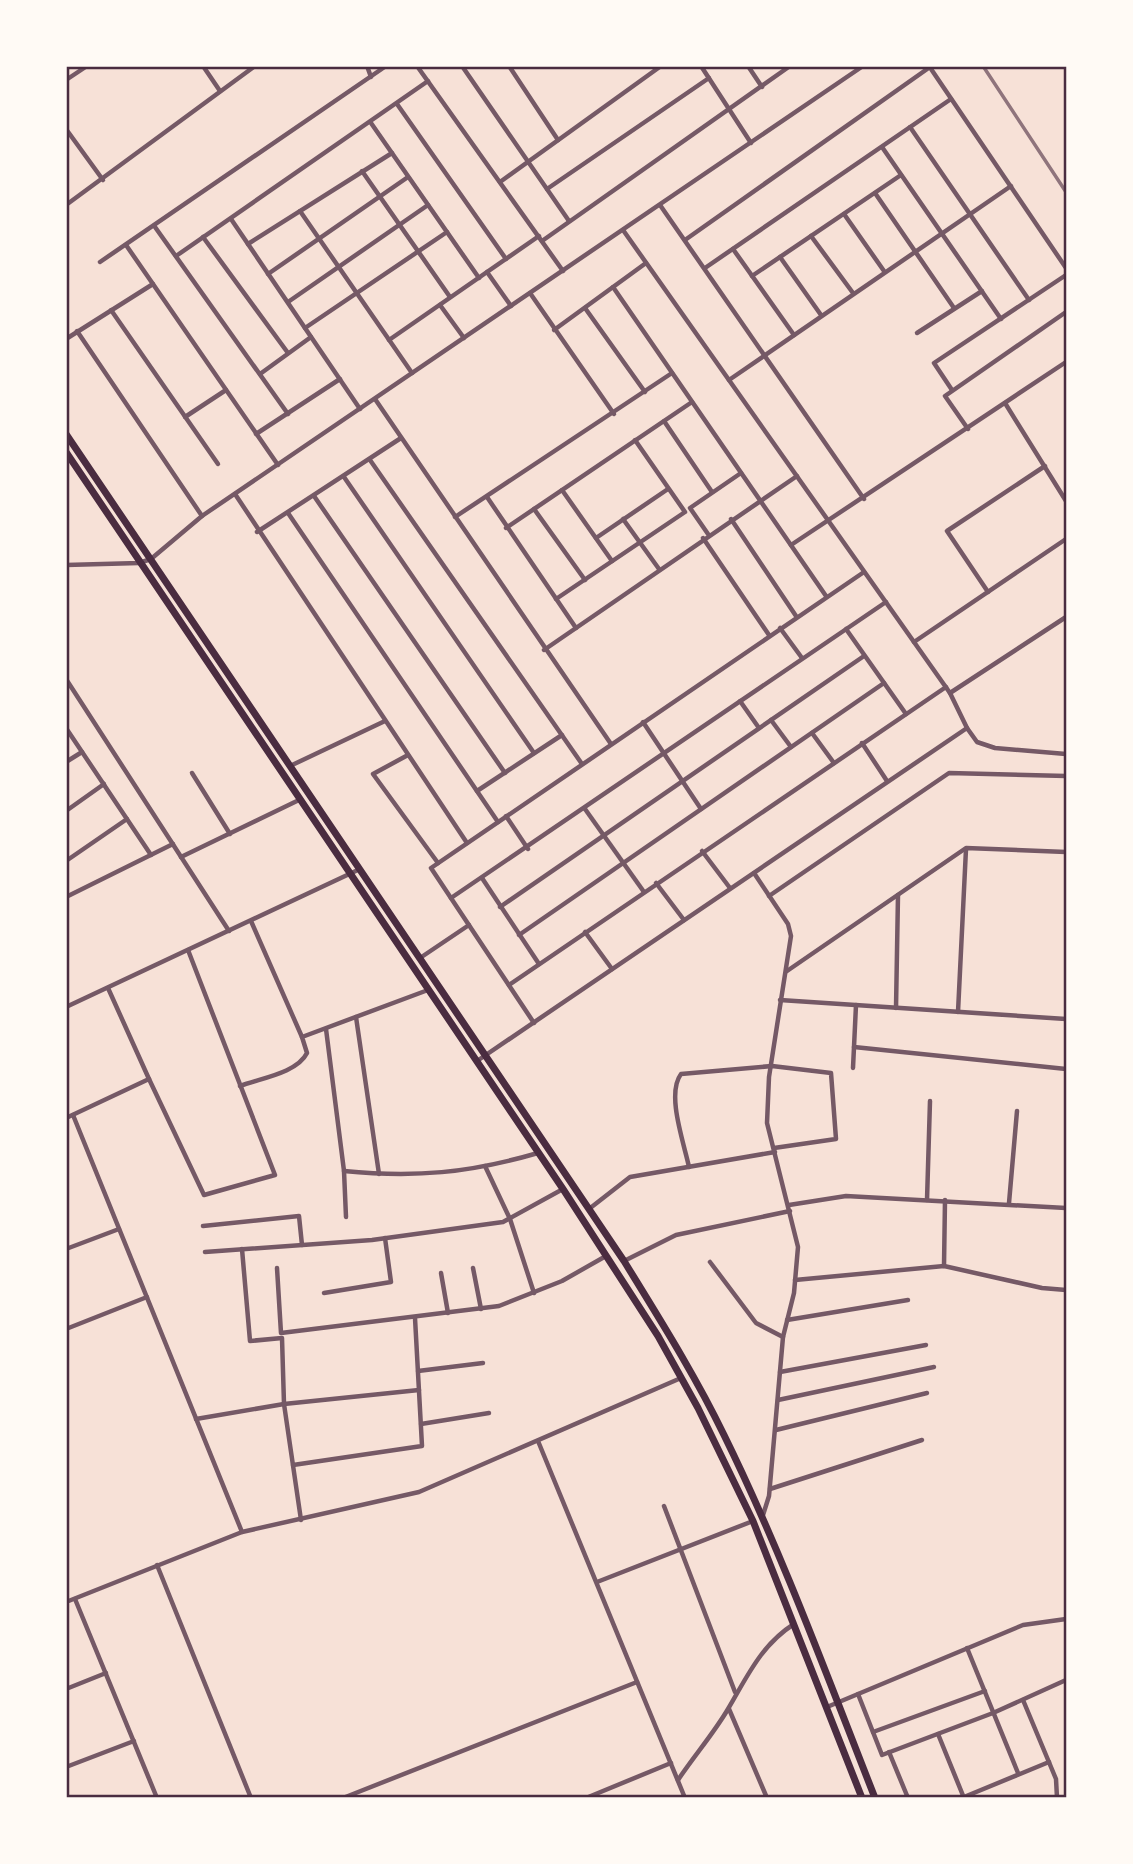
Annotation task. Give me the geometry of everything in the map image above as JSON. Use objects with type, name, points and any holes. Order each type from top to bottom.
[{"type":"main road","points":[[66,434],[419,958],[538,1153],[607,1255],[681,1378],[753,1521],[863,1797]]},
{"type":"main road","points":[[66,452],[428,990],[481,1059],[624,1261],[702,1392],[762,1516],[875,1797]]},
{"type":"street","points":[[66,80],[87,66]]},
{"type":"street","points":[[203,66],[220,91]]},
{"type":"street","points":[[66,205],[255,66]]},
{"type":"street","points":[[367,66],[371,77]]},
{"type":"street","points":[[100,262],[155,227],[386,66]]},
{"type":"street","points":[[417,66],[563,271]]},
{"type":"street","points":[[461,66],[569,221]]},
{"type":"street","points":[[509,66],[558,140]]},
{"type":"street","points":[[499,182],[661,66]]},
{"type":"street","points":[[701,66],[751,143]]},
{"type":"street","points":[[748,66],[762,87]]},
{"type":"street","points":[[66,565],[139,563],[151,559],[202,516],[863,66]]},
{"type":"street","points":[[389,340],[506,259],[569,221],[789,67]]},
{"type":"street","points":[[685,240],[929,67],[1066,268]]},
{"type":"street","points":[[547,189],[709,78]]},
{"type":"street","points":[[176,256],[428,81]]},
{"type":"street","points":[[705,268],[951,99]]},
{"type":"street","points":[[397,104],[506,259]]},
{"type":"street","points":[[371,123],[479,278]]},
{"type":"street","points":[[910,127],[1029,300]]},
{"type":"street","points":[[66,129],[103,180]]},
{"type":"street","points":[[882,147],[1001,319]]},
{"type":"street","points":[[248,244],[392,153]]},
{"type":"street","points":[[362,171],[450,298]]},
{"type":"street","points":[[752,276],[901,175]]},
{"type":"street","points":[[268,274],[408,177]]},
{"type":"street","points":[[729,380],[1010,186]]},
{"type":"street","points":[[875,193],[954,308]]},
{"type":"street","points":[[288,302],[428,205]]},
{"type":"street","points":[[660,205],[766,354],[864,499]]},
{"type":"street","points":[[300,211],[412,373]]},
{"type":"street","points":[[844,214],[884,271]]},
{"type":"street","points":[[231,219],[360,409]]},
{"type":"street","points":[[155,227],[288,414]]},
{"type":"street","points":[[623,230],[946,687],[977,743],[995,748],[1066,754]]},
{"type":"street","points":[[305,328],[447,232]]},
{"type":"street","points":[[811,236],[853,293]]},
{"type":"street","points":[[203,237],[288,353]]},
{"type":"street","points":[[126,245],[278,465]]},
{"type":"street","points":[[733,249],[793,335]]},
{"type":"street","points":[[780,257],[821,315]]},
{"type":"street","points":[[554,330],[646,263]]},
{"type":"street","points":[[487,272],[510,306]]},
{"type":"street","points":[[952,390],[934,363],[1066,275]]},
{"type":"street","points":[[66,339],[153,284]]},
{"type":"street","points":[[613,288],[826,596]]},
{"type":"street","points":[[917,333],[982,291]]},
{"type":"street","points":[[530,293],[614,414]]},
{"type":"street","points":[[440,305],[464,338]]},
{"type":"street","points":[[585,308],[645,392]]},
{"type":"street","points":[[111,310],[218,464]]},
{"type":"street","points":[[968,429],[945,396],[1066,312]]},
{"type":"street","points":[[77,331],[202,516]]},
{"type":"street","points":[[260,374],[311,337]]},
{"type":"street","points":[[791,545],[830,522],[1066,362]]},
{"type":"street","points":[[455,517],[672,373]]},
{"type":"street","points":[[256,434],[340,379]]},
{"type":"street","points":[[185,417],[226,390]]},
{"type":"street","points":[[375,399],[544,650],[611,744]]},
{"type":"street","points":[[506,528],[692,402]]},
{"type":"street","points":[[1006,403],[1066,501]]},
{"type":"street","points":[[664,421],[712,492]]},
{"type":"street","points":[[257,532],[401,438]]},
{"type":"street","points":[[556,599],[685,512],[635,440]]},
{"type":"street","points":[[370,460],[582,764]]},
{"type":"street","points":[[988,592],[947,531],[1045,466]]},
{"type":"street","points":[[741,473],[690,508],[769,635]]},
{"type":"street","points":[[544,650],[706,536],[797,476]]},
{"type":"street","points":[[344,477],[534,753]]},
{"type":"street","points":[[596,538],[668,489]]},
{"type":"street","points":[[562,491],[612,561]]},
{"type":"street","points":[[235,494],[257,532],[467,843]]},
{"type":"street","points":[[314,496],[505,773]]},
{"type":"street","points":[[487,497],[576,628]]},
{"type":"street","points":[[534,509],[585,580]]},
{"type":"street","points":[[288,513],[498,822]]},
{"type":"street","points":[[623,519],[659,569]]},
{"type":"street","points":[[731,519],[796,617]]},
{"type":"street","points":[[914,642],[1066,539]]},
{"type":"street","points":[[534,1023],[431,868],[864,572]]},
{"type":"street","points":[[451,898],[528,849],[886,602]]},
{"type":"street","points":[[950,693],[1066,617]]},
{"type":"street","points":[[780,628],[803,658]]},
{"type":"street","points":[[845,629],[906,714]]},
{"type":"street","points":[[500,907],[864,656]]},
{"type":"street","points":[[66,679],[229,931]]},
{"type":"street","points":[[519,935],[884,683]]},
{"type":"street","points":[[509,985],[946,687]]},
{"type":"street","points":[[740,701],[759,728]]},
{"type":"street","points":[[771,720],[791,747]]},
{"type":"street","points":[[289,766],[385,721]]},
{"type":"street","points":[[643,722],[701,809]]},
{"type":"street","points":[[481,1059],[967,728]]},
{"type":"street","points":[[66,729],[151,855]]},
{"type":"street","points":[[812,733],[834,763]]},
{"type":"street","points":[[478,791],[562,735]]},
{"type":"street","points":[[863,743],[888,781]]},
{"type":"street","points":[[66,762],[82,752]]},
{"type":"street","points":[[408,755],[373,774],[438,863]]},
{"type":"street","points":[[192,773],[230,834]]},
{"type":"street","points":[[769,896],[949,773],[1066,776]]},
{"type":"street","points":[[66,811],[104,784]]},
{"type":"street","points":[[181,857],[299,800]]},
{"type":"street","points":[[585,809],[643,892]]},
{"type":"street","points":[[506,816],[528,849]]},
{"type":"street","points":[[66,861],[127,819]]},
{"type":"street","points":[[66,897],[173,844]]},
{"type":"street","points":[[786,971],[966,848],[1066,852]]},
{"type":"street","points":[[958,1012],[966,848]]},
{"type":"street","points":[[702,851],[730,888]]},
{"type":"street","points":[[66,1007],[360,869]]},
{"type":"street","points":[[754,873],[788,924],[791,936],[780,1000],[767,1123],[798,1247],[795,1280],[783,1337],[770,1489],[762,1516]]},
{"type":"street","points":[[482,878],[539,964]]},
{"type":"street","points":[[656,883],[684,920]]},
{"type":"street","points":[[896,1008],[898,894]]},
{"type":"street","points":[[240,1086],[295,1066],[307,1053],[251,921]]},
{"type":"street","points":[[419,958],[469,925]]},
{"type":"street","points":[[585,932],[612,970]]},
{"type":"street","points":[[108,988],[204,1195],[275,1175],[188,950]]},
{"type":"street","points":[[302,1037],[428,990]]},
{"type":"street","points":[[780,1000],[1066,1019]]},
{"type":"street","points":[[853,1068],[856,1005]]},
{"type":"street","points":[[356,1017],[379,1174]]},
{"type":"street","points":[[326,1028],[344,1171],[346,1217]]},
{"type":"street","points":[[854,1047],[1066,1069]]},
{"type":"street","points":[[589,1209],[630,1177],[689,1167],[836,1139],[831,1073],[772,1066],[681,1074],[675,1082],[673,1095],[689,1167]]},
{"type":"street","points":[[66,1118],[149,1079]]},
{"type":"street","points":[[928,1200],[930,1101]]},
{"type":"street","points":[[1009,1203],[1017,1111]]},
{"type":"street","points":[[73,1115],[242,1532]]},
{"type":"street","points":[[344,1171],[436,1174],[538,1153]]},
{"type":"street","points":[[485,1166],[510,1219],[534,1293]]},
{"type":"street","points":[[205,1252],[385,1238],[503,1222],[563,1189]]},
{"type":"street","points":[[624,1261],[676,1235],[846,1196],[1066,1208]]},
{"type":"street","points":[[944,1266],[945,1200]]},
{"type":"street","points":[[202,1226],[299,1216],[302,1245]]},
{"type":"street","points":[[66,1249],[119,1229]]},
{"type":"street","points":[[324,1293],[391,1282],[385,1238]]},
{"type":"street","points":[[242,1250],[250,1341],[499,1306],[562,1281],[607,1255]]},
{"type":"street","points":[[710,1262],[756,1323],[783,1337]]},
{"type":"street","points":[[795,1280],[944,1266],[1042,1288],[1066,1290]]},
{"type":"street","points":[[277,1268],[284,1404],[301,1520]]},
{"type":"street","points":[[473,1268],[481,1309]]},
{"type":"street","points":[[441,1273],[448,1313]]},
{"type":"street","points":[[66,1329],[147,1297]]},
{"type":"street","points":[[787,1320],[908,1300]]},
{"type":"street","points":[[293,1465],[422,1446],[415,1318]]},
{"type":"street","points":[[780,1372],[926,1345]]},
{"type":"street","points":[[418,1371],[483,1363]]},
{"type":"street","points":[[778,1399],[934,1367]]},
{"type":"street","points":[[66,1602],[242,1532],[419,1492],[681,1378]]},
{"type":"street","points":[[196,1419],[284,1404],[419,1390]]},
{"type":"street","points":[[776,1430],[928,1393]]},
{"type":"street","points":[[421,1424],[489,1413]]},
{"type":"street","points":[[770,1489],[922,1440]]},
{"type":"street","points":[[538,1441],[685,1797]]},
{"type":"street","points":[[664,1506],[736,1692]]},
{"type":"street","points":[[597,1582],[753,1521]]},
{"type":"street","points":[[156,1565],[251,1797]]},
{"type":"street","points":[[75,1599],[157,1797]]},
{"type":"street","points":[[827,1707],[1034,1621],[1066,1619]]},
{"type":"street","points":[[678,1780],[729,1708],[736,1692],[773,1638],[794,1624]]},
{"type":"street","points":[[967,1648],[1018,1773]]},
{"type":"street","points":[[66,1689],[106,1673]]},
{"type":"street","points":[[858,1694],[882,1755],[993,1713],[1066,1680]]},
{"type":"street","points":[[343,1797],[637,1682]]},
{"type":"street","points":[[873,1732],[985,1691]]},
{"type":"street","points":[[1023,1700],[1049,1762],[1058,1790],[1057,1797]]},
{"type":"street","points":[[729,1708],[767,1797]]},
{"type":"street","points":[[939,1734],[964,1797],[1049,1762]]},
{"type":"street","points":[[66,1767],[134,1741]]},
{"type":"street","points":[[889,1752],[908,1797]]},
{"type":"street","points":[[586,1797],[671,1763]]},
{"type":"railway","points":[[983,66],[1066,192]]}]
